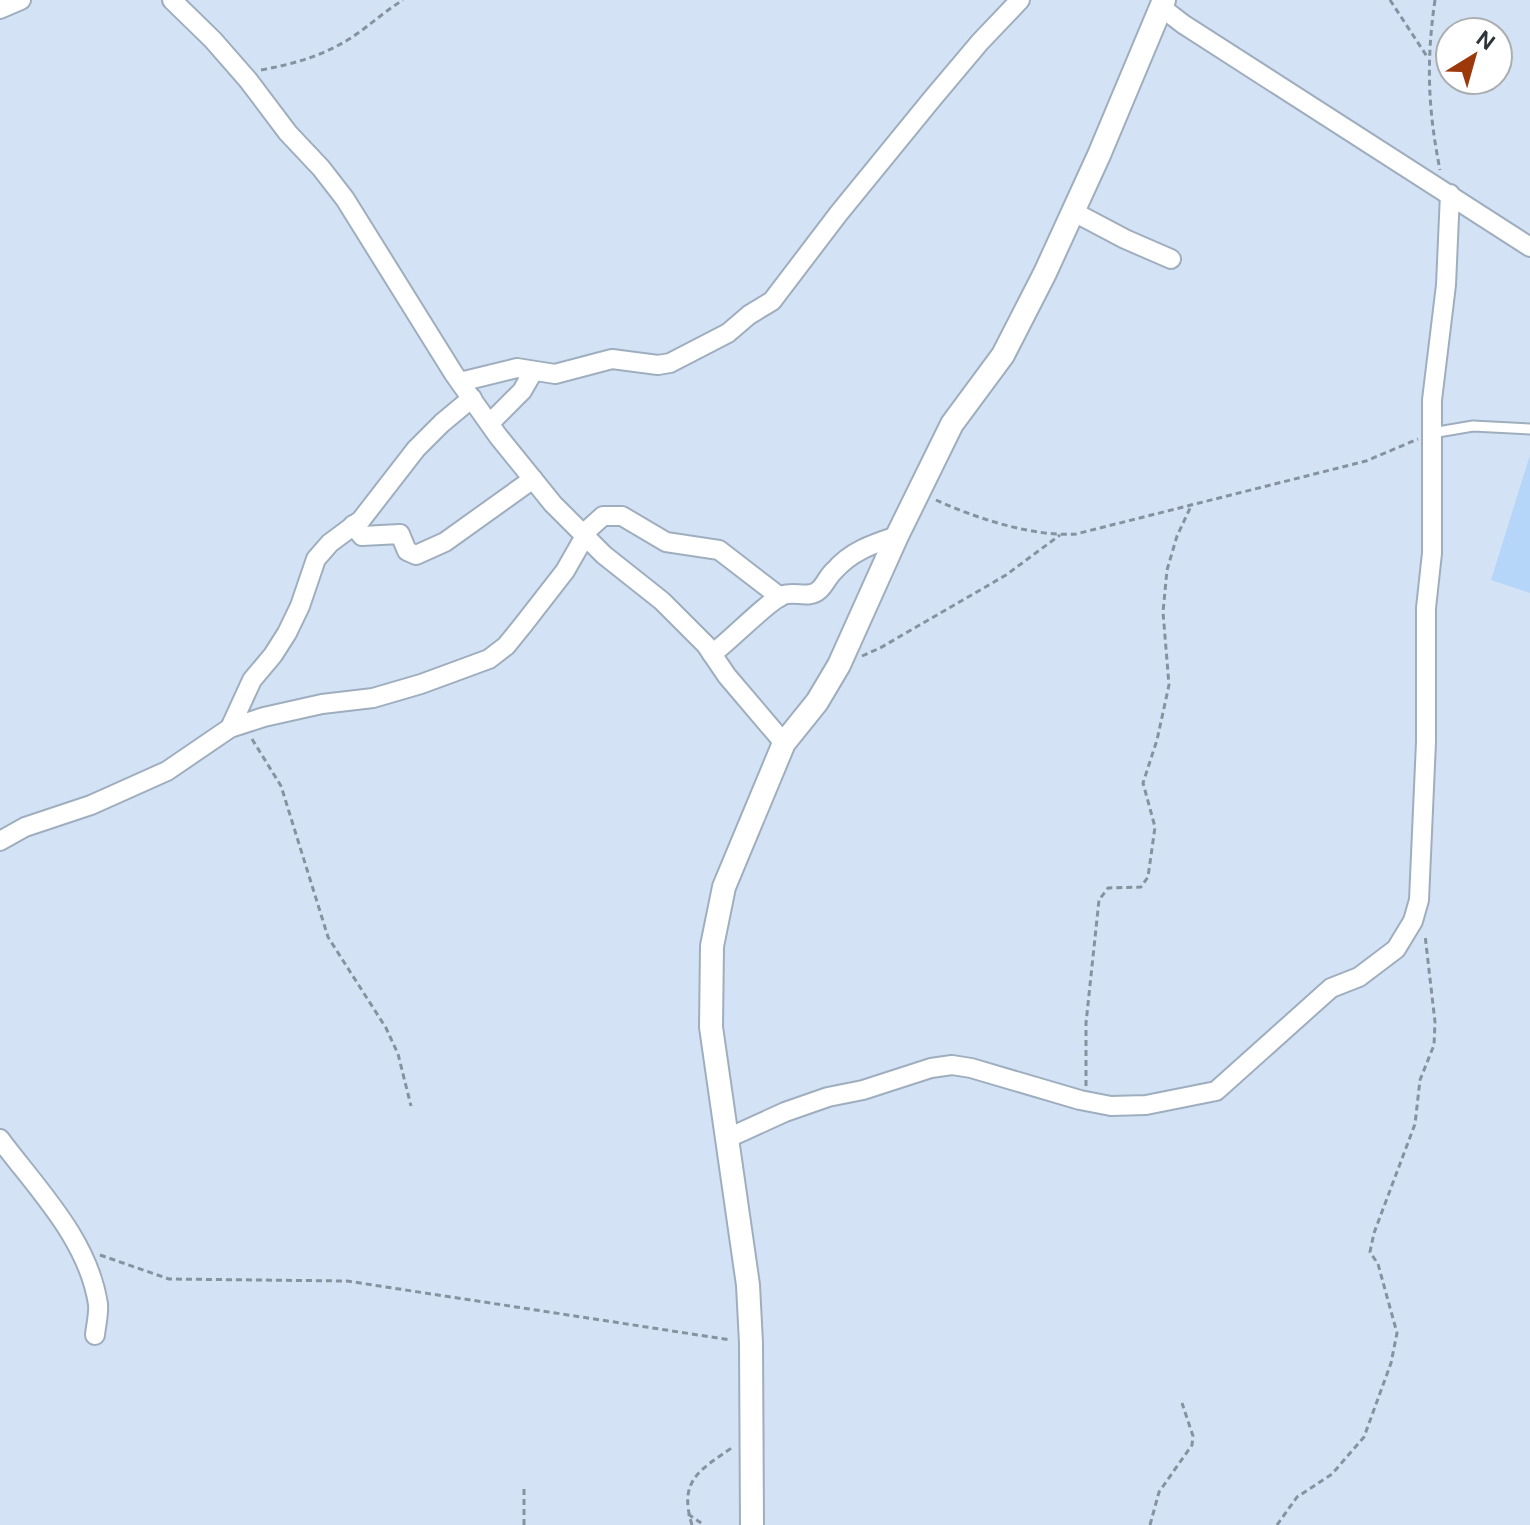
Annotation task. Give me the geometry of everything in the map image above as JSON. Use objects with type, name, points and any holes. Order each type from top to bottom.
[{"type":"street","points":[[0,9],[21,0]]},
{"type":"street","points":[[172,0],[241,72],[345,199],[460,382],[533,479],[604,555],[662,601],[712,654],[759,716],[784,743]]},
{"type":"street","points":[[460,382],[517,368],[555,374],[612,359],[658,365],[670,363],[728,333],[772,301],[932,99],[1020,0]]},
{"type":"street","points":[[752,1525],[748,1285],[711,1027],[712,946],[724,887],[784,743],[817,702],[839,665],[952,424],[1003,355],[1099,155],[1162,4],[1183,24],[1530,247]]},
{"type":"street","points":[[728,1138],[785,1112],[828,1097],[952,1065],[1111,1106],[1146,1105],[1216,1091],[1331,988],[1359,977],[1396,949],[1413,921],[1419,900],[1426,608],[1432,541],[1432,433],[1437,344],[1446,285],[1447,192]]},
{"type":"street","points":[[1072,211],[1171,259]]},
{"type":"street","points":[[490,423],[522,391],[533,372]]},
{"type":"street","points":[[238,726],[252,680],[287,633],[316,559],[373,506],[416,449],[472,398]]},
{"type":"street","points":[[353,525],[362,536],[400,534],[409,554],[416,555],[445,542],[533,479]]},
{"type":"street","points":[[0,841],[25,827],[91,805],[167,771],[238,726],[322,704],[373,698],[489,659],[506,646],[523,625],[565,571],[584,535],[603,516],[622,516],[666,542],[719,550],[780,597]]},
{"type":"street","points":[[712,654],[780,597],[796,593],[812,595],[848,557],[867,546],[897,536]]},
{"type":"street","points":[[0,1139],[71,1233],[81,1251],[99,1306],[95,1335]]},
{"type":"lane","points":[[1432,433],[1473,426],[1530,429]]},
{"type":"path","points":[[241,72],[297,64],[314,57],[350,38],[403,0]]},
{"type":"path","points":[[1390,0],[1428,58]]},
{"type":"path","points":[[1435,0],[1428,58],[1431,122],[1447,192]]},
{"type":"path","points":[[918,493],[992,521],[1060,535],[1076,534],[1366,461],[1432,433]]},
{"type":"path","points":[[1088,1102],[1086,1023],[1099,900],[1108,888],[1141,887],[1148,877],[1155,827],[1143,783],[1157,740],[1169,685],[1163,612],[1167,570],[1177,536],[1192,504]]},
{"type":"path","points":[[839,665],[880,648],[945,611],[1006,575],[1060,535]]},
{"type":"path","points":[[238,726],[281,786],[328,937],[386,1028],[398,1054],[411,1106]]},
{"type":"path","points":[[1277,1525],[1297,1497],[1332,1474],[1364,1437],[1391,1363],[1397,1333],[1378,1264],[1370,1252],[1374,1233],[1415,1124],[1420,1080],[1434,1045],[1435,1022],[1424,931]]},
{"type":"path","points":[[81,1251],[169,1279],[347,1281],[751,1343]]},
{"type":"path","points":[[1150,1525],[1159,1492],[1192,1445],[1193,1436],[1182,1403]]},
{"type":"path","points":[[692,1525],[686,1500],[695,1475],[752,1435]]},
{"type":"path","points":[[524,1489],[524,1525]]},
{"type":"path","points":[[688,1514],[704,1525]]},
{"type":"shaded area","points":[[1530,455],[1530,593],[1491,580]]}]
